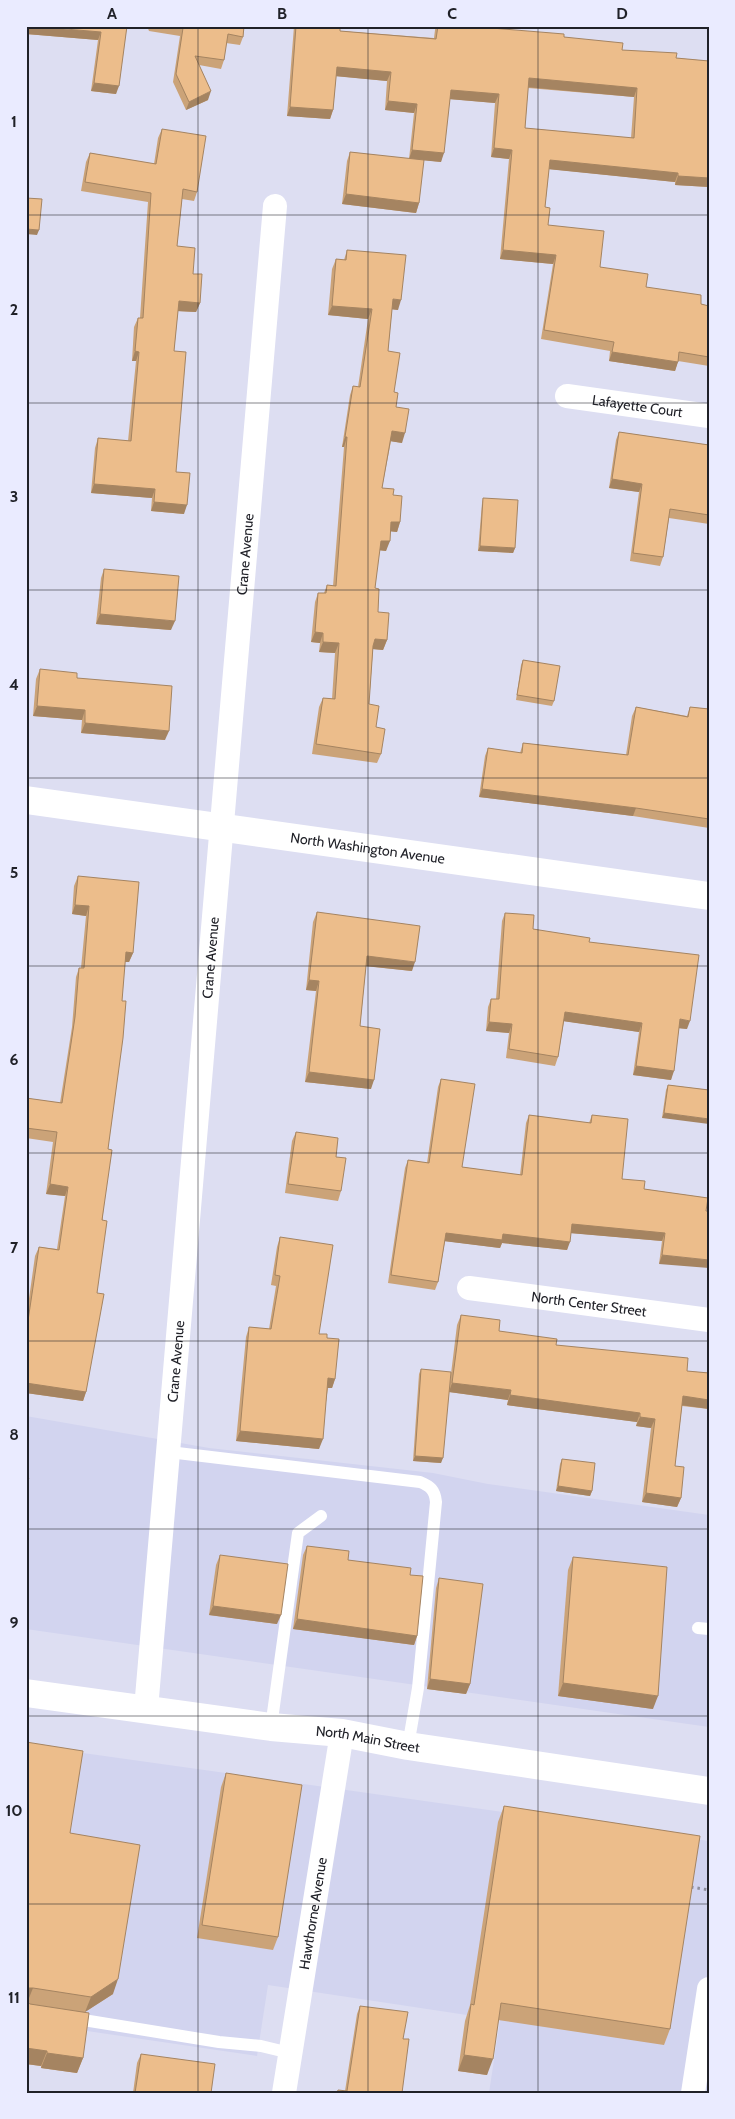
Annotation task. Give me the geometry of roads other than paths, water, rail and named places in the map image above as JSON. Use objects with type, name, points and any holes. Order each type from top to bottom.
[{"type":"main road","name":"North Washington Avenue","points":[[26,800],[222,829],[560,873],[709,896]]},
{"type":"main road","name":"North Main Street","points":[[26,1693],[272,1726],[342,1733],[408,1746],[709,1791]]},
{"type":"street","name":"Crane Avenue","points":[[146,1709],[275,206]]},
{"type":"street","name":"Lafayette Court","points":[[568,396],[709,416]]},
{"type":"street","name":"North Center Street","points":[[469,1288],[709,1320]]},
{"type":"street","name":"Hawthorne Avenue","points":[[284,2093],[342,1733]]},
{"type":"street","points":[[693,2093],[709,1989]]},
{"type":"lane","points":[[169,1452],[420,1482],[430,1486],[435,1494],[436,1502],[418,1688],[408,1746]]},
{"type":"lane","points":[[272,1726],[298,1533],[321,1516]]},
{"type":"lane","points":[[55,2016],[219,2042],[262,2046],[290,2053]]}]
